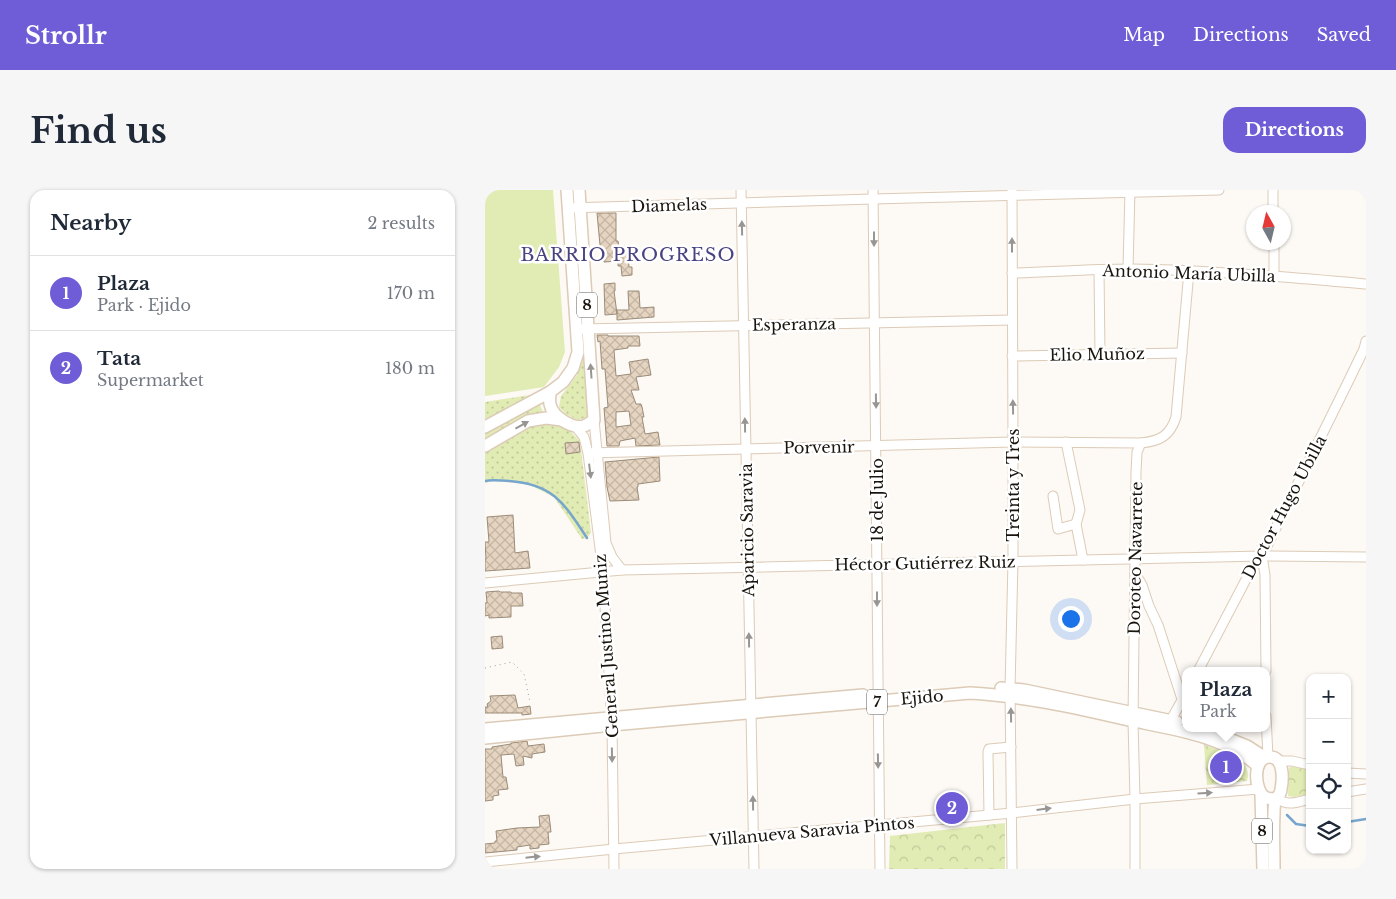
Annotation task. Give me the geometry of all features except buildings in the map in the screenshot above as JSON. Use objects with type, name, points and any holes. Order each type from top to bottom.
[{"type":"main road","name":"8","points":[[567,190],[594,420]]},
{"type":"main road","name":"8","points":[[485,427],[550,392],[563,382],[573,368],[583,329],[579,190]]},
{"type":"main road","points":[[550,392],[550,404],[554,414],[562,420],[575,426],[584,426],[594,420]]},
{"type":"main road","points":[[485,446],[529,421],[546,418],[562,420]]},
{"type":"main road","name":"Ejido","points":[[485,728],[611,721],[877,698],[970,693],[1010,693],[1086,710],[1133,716],[1182,729]]},
{"type":"main road","name":"Ejido","points":[[485,738],[611,721]]},
{"type":"main road","name":"Ejido","points":[[1168,724],[1182,724]]},
{"type":"main road","name":"Ejido","points":[[1191,732],[1220,743],[1244,755],[1267,760]]},
{"type":"main road","name":"7","points":[[1212,732],[1238,742],[1267,760]]},
{"type":"main road","points":[[1267,760],[1282,769],[1281,792],[1277,798],[1267,799],[1260,791],[1267,760]]},
{"type":"main road","name":"8","points":[[1260,791],[1263,869]]},
{"type":"main road","name":"8","points":[[1274,869],[1274,813],[1277,798]]},
{"type":"street","name":"Aparicio Saravia","points":[[741,190],[754,869]]},
{"type":"street","name":"Diamelas","points":[[568,208],[741,203],[873,194],[1219,190]]},
{"type":"street","points":[[1273,190],[1273,205]]},
{"type":"street","points":[[1128,269],[1130,191]]},
{"type":"street","name":"Treinta y Tres","points":[[1011,869],[1010,693],[1013,561],[1012,192]]},
{"type":"street","name":"18 de Julio","points":[[873,194],[880,869]]},
{"type":"street","points":[[1274,250],[1274,275]]},
{"type":"street","name":"Antonio María Ubilla","points":[[1012,273],[1128,269],[1274,275],[1366,284]]},
{"type":"street","points":[[1099,270],[1100,354]]},
{"type":"street","points":[[1141,443],[1157,441],[1167,434],[1176,417],[1189,271]]},
{"type":"street","name":"Esperanza","points":[[583,329],[1011,320]]},
{"type":"street","name":"Doctor Hugo Ubilla","points":[[1199,667],[1252,568],[1261,556],[1365,349]]},
{"type":"street","name":"Elio Muñoz","points":[[1012,356],[1182,353]]},
{"type":"street","name":"General Justino Muniz","points":[[594,420],[606,543],[621,570]]},
{"type":"street","name":"General Justino Muniz","points":[[575,426],[584,437],[588,453],[603,572],[611,721],[615,869]]},
{"type":"street","name":"Porvenir","points":[[588,453],[1013,442],[1141,443]]},
{"type":"street","points":[[1066,442],[1080,510],[1076,524],[1083,560]]},
{"type":"street","name":"Doroteo Navarrete","points":[[1135,869],[1133,716],[1135,472],[1137,452],[1141,443]]},
{"type":"street","points":[[1053,496],[1058,529],[1076,524]]},
{"type":"street","points":[[1261,556],[1265,575],[1265,667]]},
{"type":"street","name":"Héctor Gutiérrez Ruiz","points":[[485,583],[621,570],[1261,556],[1366,557]]},
{"type":"street","points":[[1134,572],[1142,585],[1182,691]]},
{"type":"street","points":[[1168,724],[1182,700]]},
{"type":"street","points":[[1266,732],[1267,760]]},
{"type":"street","points":[[989,815],[988,752],[989,749],[993,748],[1011,747]]},
{"type":"street","name":"7","points":[[1267,760],[1292,761],[1306,764]]},
{"type":"street","points":[[1351,773],[1366,774]]},
{"type":"street","points":[[1351,791],[1366,789]]},
{"type":"street","name":"Villanueva Saravia Pintos","points":[[485,862],[1012,813],[1135,798],[1260,791]]},
{"type":"street","points":[[1277,798],[1289,804],[1306,800]]},
{"type":"path","points":[[485,668],[512,662],[524,674],[530,702]]},
{"type":"green space","points":[[485,190],[553,190],[565,352],[559,367],[544,387],[485,396]]},
{"type":"green space","points":[[585,345],[589,417],[578,420],[567,415],[559,407],[561,396],[577,375]]},
{"type":"green space","points":[[536,394],[485,420],[485,402]]},
{"type":"green space","points":[[539,403],[543,412],[485,441],[485,432]]},
{"type":"green space","points":[[542,424],[566,427],[580,441],[591,533],[587,538],[582,539],[554,497],[524,482],[494,480],[485,483],[485,451],[526,427]]},
{"type":"green space","points":[[1204,745],[1226,753],[1240,761],[1248,773],[1247,781],[1207,785]]},
{"type":"green space","points":[[1292,766],[1306,769],[1306,795],[1288,796],[1289,768]]},
{"type":"green space","points":[[1005,823],[1005,869],[889,869],[890,836]]},
{"type":"waterway","points":[[485,481],[497,480],[524,483],[547,491],[564,505],[587,538]]},
{"type":"waterway","points":[[1287,815],[1296,824],[1306,825]]},
{"type":"waterway","points":[[1351,821],[1366,819]]},
{"type":"place","name":"Plaza","points":[[1226,767]]},
{"type":"place","name":"Tata","points":[[952,808]]},
{"type":"district","name":"BARRIO PROGRESO","points":[[628,255]]}]
